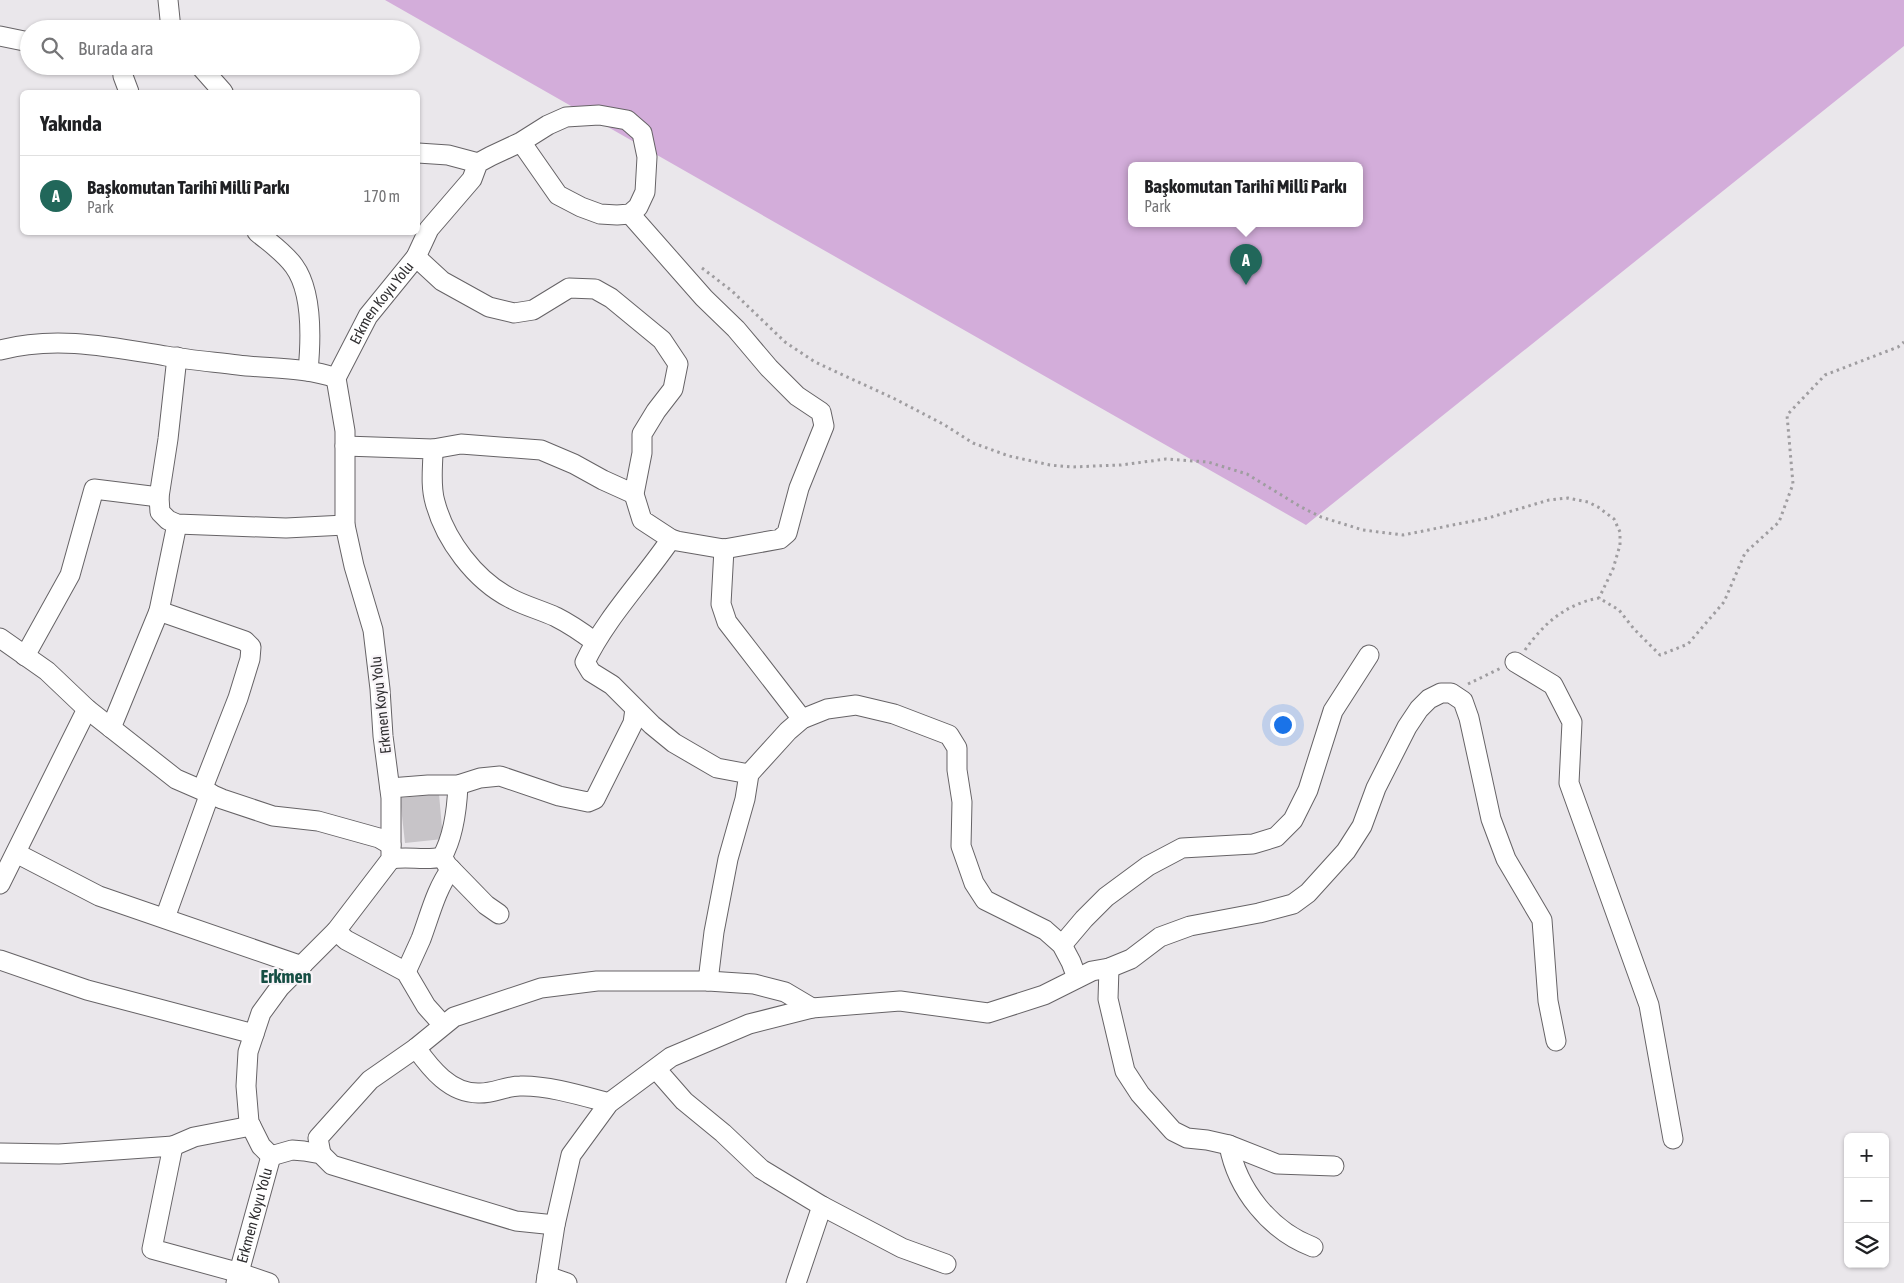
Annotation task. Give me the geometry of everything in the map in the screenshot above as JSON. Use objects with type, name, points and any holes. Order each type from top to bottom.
[{"type":"street","points":[[168,0],[170,20]]},
{"type":"street","points":[[0,36],[20,40]]},
{"type":"street","points":[[123,75],[128,90]]},
{"type":"street","points":[[208,75],[221,90]]},
{"type":"street","points":[[420,152],[448,155],[478,163],[566,117],[599,115],[627,120],[642,132],[647,157],[646,192],[638,207],[630,214],[600,214],[582,207],[558,195],[521,142]]},
{"type":"street","name":"Erkmen Koyu Yolu","points":[[238,1278],[271,1156],[261,1146],[249,1122],[246,1086],[248,1052],[261,1013],[280,986],[336,932],[391,852],[390,788],[373,630],[354,566],[345,525],[345,446],[340,390],[336,378],[368,316],[416,257],[429,229],[472,179],[478,163]]},
{"type":"street","points":[[416,257],[442,282],[489,307],[514,312],[533,310],[569,288],[595,289],[611,298],[662,340],[678,364],[673,389],[656,411],[642,434],[642,453],[634,494],[642,520],[671,539],[724,549],[780,540],[787,533],[799,488],[824,426],[821,412],[797,396],[769,368],[736,329],[704,298],[630,214]]},
{"type":"street","points":[[261,235],[278,249],[295,267],[306,291],[310,334],[308,370]]},
{"type":"street","points":[[0,350],[57,342],[107,345],[259,368],[308,370],[336,378]]},
{"type":"street","points":[[177,357],[168,439],[159,497],[160,512],[168,520],[177,524],[286,528],[345,525]]},
{"type":"street","points":[[345,446],[433,449],[460,444],[541,450],[634,494]]},
{"type":"street","points":[[433,449],[432,488],[435,502],[445,528],[464,559],[489,584],[510,598],[557,617],[595,642]]},
{"type":"street","points":[[25,656],[70,575],[94,489],[159,497]]},
{"type":"street","points":[[111,728],[159,610],[177,524]]},
{"type":"street","points":[[671,539],[595,642],[585,662],[591,672],[612,685],[652,725],[674,743],[717,768],[749,774]]},
{"type":"street","points":[[724,549],[721,604],[727,622],[802,719]]},
{"type":"street","points":[[159,610],[245,641],[250,647],[250,659],[238,698],[165,918]]},
{"type":"street","points":[[0,638],[47,671],[87,708],[176,779],[222,799],[273,816],[318,821],[379,838],[391,852],[404,856],[435,858],[447,863],[486,905],[499,914]]},
{"type":"street","points":[[1062,945],[1106,897],[1148,866],[1182,848],[1253,844],[1276,837],[1293,820],[1308,790],[1333,711],[1369,655]]},
{"type":"street","points":[[1515,662],[1553,684],[1572,722],[1569,783],[1649,1005],[1673,1139]]},
{"type":"street","points":[[566,1283],[546,1280],[554,1225],[571,1155],[609,1103],[671,1057],[749,1024],[812,1008],[900,1001],[988,1013],[1044,995],[1077,978],[1132,959],[1160,937],[1190,926],[1259,913],[1293,904],[1308,893],[1346,851],[1362,826],[1376,788],[1407,728],[1419,709],[1429,699],[1441,693],[1451,693],[1463,701],[1469,718],[1491,819],[1506,859],[1542,920],[1548,1001],[1556,1041]]},
{"type":"street","points":[[708,982],[714,932],[728,859],[745,799],[749,774],[788,731],[802,719],[827,709],[856,705],[894,714],[949,735],[957,748],[957,770],[962,802],[961,846],[974,883],[985,900],[1045,930],[1062,945],[1077,978]]},
{"type":"street","points":[[1,879],[16,853],[87,708]]},
{"type":"street","points":[[390,788],[458,785],[480,778],[500,776],[560,796],[588,802],[595,799],[633,723],[636,709]]},
{"type":"street","points":[[406,972],[445,877],[449,842],[458,799],[458,785]]},
{"type":"street","points":[[16,853],[100,896],[302,966]]},
{"type":"street","points":[[336,932],[346,940],[406,972],[426,1006],[443,1025]]},
{"type":"street","points":[[0,960],[87,990],[254,1034]]},
{"type":"street","points":[[1109,968],[1108,999],[1124,1071],[1140,1094],[1173,1130],[1187,1138],[1229,1145],[1277,1164],[1334,1166]]},
{"type":"street","points":[[554,1225],[516,1221],[332,1165],[321,1154],[318,1138],[328,1124],[370,1080],[416,1048],[454,1017],[541,988],[597,981],[754,984],[785,992],[812,1008]]},
{"type":"street","points":[[416,1048],[442,1079],[460,1090],[479,1094],[520,1086],[568,1092],[609,1103]]},
{"type":"street","points":[[656,1069],[684,1101],[723,1133],[761,1169],[822,1206],[902,1248],[946,1264]]},
{"type":"street","points":[[0,1154],[59,1154],[173,1146],[194,1137],[251,1126]]},
{"type":"street","points":[[1229,1145],[1232,1161],[1246,1191],[1256,1205],[1280,1229],[1299,1242],[1313,1247]]},
{"type":"street","points":[[173,1146],[152,1249],[238,1278],[269,1283]]},
{"type":"street","points":[[271,1156],[292,1150],[321,1154]]},
{"type":"street","points":[[800,1282],[822,1206]]},
{"type":"path","points":[[679,270],[689,266],[703,268],[732,291],[785,342],[815,362],[895,399],[943,424],[973,443],[1009,456],[1050,465],[1071,467],[1121,465],[1166,459],[1208,462],[1247,474],[1300,507],[1321,517],[1363,530],[1403,535],[1488,518],[1549,500],[1568,498],[1588,502],[1614,519],[1620,532],[1620,545],[1613,569],[1599,598]]},
{"type":"path","points":[[1451,693],[1482,676],[1515,662],[1538,632],[1559,613],[1584,601],[1599,598],[1619,610],[1634,630],[1660,654],[1688,644],[1724,602],[1745,553],[1779,522],[1793,484],[1787,415],[1825,375],[1898,347],[1904,342]]},
{"type":"shaded area","points":[[385,0],[1904,0],[1904,46],[1306,525]]},
{"type":"building","points":[[439,794],[443,839],[405,843],[400,798]]},
{"type":"place","name":"Başkomutan Tarihî Millî Parkı","points":[[1246,285]]},
{"type":"district","name":"Erkmen","points":[[286,977]]}]
